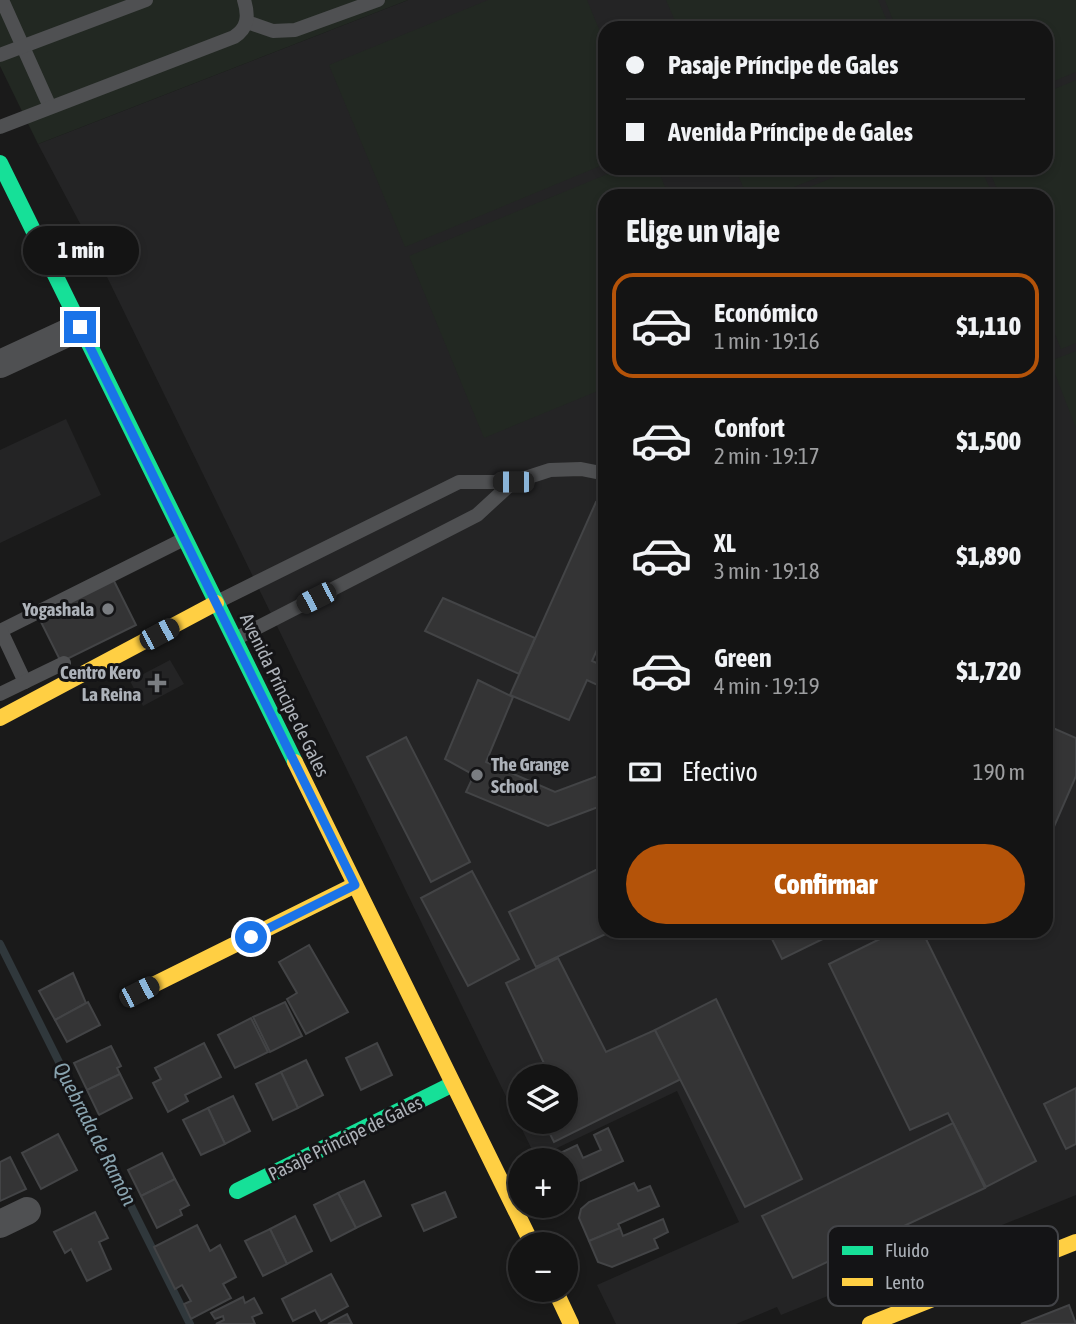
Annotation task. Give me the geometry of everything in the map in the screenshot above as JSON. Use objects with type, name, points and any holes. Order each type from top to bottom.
[{"type":"main road","name":"Avenida Príncipe de Gales","points":[[0,163],[526,1232]]},
{"type":"main road","points":[[0,718],[213,597]]},
{"type":"main road","points":[[139,992],[355,885]]},
{"type":"main road","name":"Pasaje Príncipe de Gales","points":[[237,1191],[453,1084]]},
{"type":"main road","points":[[1058,1249],[1076,1242]]},
{"type":"main road","points":[[561,1302],[571,1324]]},
{"type":"main road","points":[[870,1324],[915,1306]]},
{"type":"street","points":[[0,364],[80,327]]},
{"type":"street","points":[[0,1224],[27,1211]]},
{"type":"lane","points":[[2,0],[50,107]]},
{"type":"lane","points":[[0,55],[146,0]]},
{"type":"lane","points":[[0,127],[234,37],[243,31],[247,22],[244,0]]},
{"type":"lane","points":[[247,22],[272,31],[295,30],[378,0]]},
{"type":"lane","points":[[147,622],[213,597],[459,482],[513,482],[550,470],[581,469],[598,472]]},
{"type":"lane","points":[[234,640],[477,515],[513,482]]},
{"type":"lane","points":[[25,682],[1,631],[185,539]]},
{"type":"lane","points":[[0,694],[74,658]]},
{"type":"shaded area","points":[[0,0],[408,0],[38,144],[0,66]]},
{"type":"shaded area","name":"The Grange School","points":[[408,0],[1076,0],[1076,1195],[1000,1226],[828,1226],[828,1296],[781,1315],[777,1307],[736,1324],[616,1324],[597,1285],[739,1222],[677,1091],[557,1148],[531,1148],[524,1134],[578,1134],[578,1064],[508,1064],[508,1100],[92,246],[38,144]]},
{"type":"shaded area","points":[[488,0],[587,0],[598,27],[598,167],[405,247],[329,65]]},
{"type":"shaded area","points":[[666,0],[878,0],[887,21],[675,21]]},
{"type":"shaded area","points":[[885,0],[1076,0],[1076,72],[1053,82],[1053,21],[893,21]]},
{"type":"shaded area","points":[[1076,80],[1076,343],[1061,349],[1053,329],[1053,189],[997,189],[991,175],[1053,175],[1053,90]]},
{"type":"shaded area","points":[[605,175],[660,175],[666,189],[598,189],[598,391],[484,438],[409,256]]},
{"type":"shaded area","points":[[738,175],[824,175],[789,189],[744,189]]},
{"type":"shaded area","points":[[840,175],[984,175],[990,189],[804,189]]},
{"type":"shaded area","points":[[1076,351],[1076,428],[1053,369],[1053,360]]},
{"type":"shaded area","points":[[66,419],[101,495],[0,543],[0,450]]},
{"type":"shaded area","name":"Centro Kero La Reina","points":[[170,660],[184,684],[143,706],[130,681]]},
{"type":"building","points":[[596,502],[598,503],[598,648],[592,661],[598,664],[598,685],[587,680],[569,720],[510,695]]},
{"type":"building","points":[[113,579],[136,625],[61,662],[38,616]]},
{"type":"building","points":[[443,598],[535,638],[519,674],[425,631]]},
{"type":"building","points":[[478,680],[513,697],[486,762],[555,792],[598,776],[598,807],[548,826],[466,792],[474,775],[445,759]]},
{"type":"building","points":[[1053,728],[1076,738],[1076,776],[1053,829]]},
{"type":"building","points":[[406,737],[470,862],[431,882],[367,757]]},
{"type":"building","points":[[598,869],[598,938],[536,967],[509,912]]},
{"type":"building","points":[[472,871],[519,959],[468,986],[421,898]]},
{"type":"building","points":[[772,938],[825,938],[782,959]]},
{"type":"building","points":[[882,938],[925,938],[1036,1161],[986,1187],[948,1113],[910,1130],[829,964]]},
{"type":"building","points":[[309,945],[348,1012],[306,1034],[287,999],[297,993],[279,962]]},
{"type":"building","points":[[558,958],[606,1052],[655,1030],[681,1079],[578,1130],[578,1064],[544,1064],[506,983]]},
{"type":"building","points":[[73,973],[86,1003],[55,1020],[39,991]]},
{"type":"building","points":[[716,999],[802,1179],[745,1207],[655,1030]]},
{"type":"building","points":[[88,1002],[100,1025],[67,1042],[55,1020]]},
{"type":"building","points":[[285,1002],[302,1036],[270,1052],[253,1017]]},
{"type":"building","points":[[251,1018],[268,1052],[235,1068],[218,1035]]},
{"type":"building","points":[[204,1043],[221,1077],[185,1095],[188,1101],[168,1112],[153,1083],[161,1079],[155,1068]]},
{"type":"building","points":[[377,1043],[392,1075],[361,1090],[346,1058]]},
{"type":"building","points":[[111,1046],[121,1066],[117,1068],[120,1074],[87,1090],[74,1063]]},
{"type":"building","points":[[306,1060],[323,1095],[298,1108],[281,1072]]},
{"type":"building","points":[[281,1072],[298,1108],[273,1120],[256,1084]]},
{"type":"building","points":[[120,1074],[132,1098],[99,1115],[87,1090]]},
{"type":"building","points":[[1076,1088],[1076,1144],[1066,1149],[1044,1104]]},
{"type":"building","points":[[233,1096],[250,1131],[225,1144],[208,1108]]},
{"type":"building","points":[[208,1108],[225,1144],[201,1155],[183,1120]]},
{"type":"building","points":[[953,1123],[985,1188],[904,1226],[828,1226],[828,1262],[793,1278],[762,1216]]},
{"type":"building","points":[[608,1128],[623,1161],[578,1182],[578,1148],[571,1148],[577,1145],[583,1158],[601,1150],[594,1135]]},
{"type":"building","points":[[58,1134],[77,1170],[41,1189],[22,1153]]},
{"type":"building","points":[[550,1134],[570,1134],[554,1142]]},
{"type":"building","points":[[162,1153],[175,1179],[141,1196],[128,1170]]},
{"type":"building","points":[[10,1157],[26,1189],[0,1201],[0,1162]]},
{"type":"building","points":[[175,1179],[189,1205],[180,1210],[182,1215],[157,1228],[141,1196]]},
{"type":"building","points":[[364,1181],[381,1216],[356,1228],[338,1193]]},
{"type":"building","points":[[634,1183],[638,1191],[650,1186],[659,1206],[618,1224],[620,1228],[589,1241],[579,1218],[581,1209],[589,1202]]},
{"type":"building","points":[[445,1192],[456,1217],[424,1231],[412,1205]]},
{"type":"building","points":[[338,1193],[356,1228],[331,1241],[314,1205]]},
{"type":"building","points":[[95,1212],[108,1238],[99,1242],[111,1269],[87,1281],[71,1249],[65,1253],[54,1232]]},
{"type":"building","points":[[295,1216],[312,1251],[287,1264],[270,1229]]},
{"type":"building","points":[[663,1219],[668,1232],[654,1239],[658,1248],[612,1267],[598,1262],[589,1241],[620,1228],[623,1236]]},
{"type":"building","points":[[197,1225],[210,1251],[220,1245],[236,1277],[223,1284],[231,1298],[191,1319],[184,1304],[191,1301],[182,1285],[175,1289],[154,1247]]},
{"type":"building","points":[[270,1229],[287,1264],[263,1276],[245,1241]]},
{"type":"building","points":[[331,1274],[348,1306],[321,1321],[315,1310],[293,1321],[282,1299]]},
{"type":"building","points":[[243,1297],[245,1303],[254,1298],[262,1313],[252,1317],[255,1324],[216,1324],[224,1320],[223,1316],[215,1319],[211,1313]]},
{"type":"building","points":[[1069,1305],[1076,1324],[1021,1324]]},
{"type":"building","points":[[347,1314],[352,1324],[328,1324]]},
{"type":"waterway","name":"Quebrada de Ramón","points":[[0,944],[190,1324]]},
{"type":"traffic: fast","points":[[0,163],[295,762]]},
{"type":"traffic: fast","points":[[237,1191],[453,1084]]},
{"type":"traffic: slow","points":[[0,718],[216,603]]},
{"type":"traffic: slow","points":[[295,762],[526,1232]]},
{"type":"traffic: slow","points":[[139,992],[355,885]]},
{"type":"traffic: slow","points":[[1058,1249],[1076,1242]]},
{"type":"traffic: slow","points":[[561,1302],[571,1324]]},
{"type":"traffic: slow","points":[[870,1324],[915,1306]]},
{"type":"place","name":"Yogashala","points":[[108,609]]},
{"type":"place","name":"Centro Kero La Reina","points":[[157,683]]},
{"type":"place","name":"The Grange School","points":[[477,775]]},
{"type":"route","points":[[80,327],[355,885],[251,937]]}]
